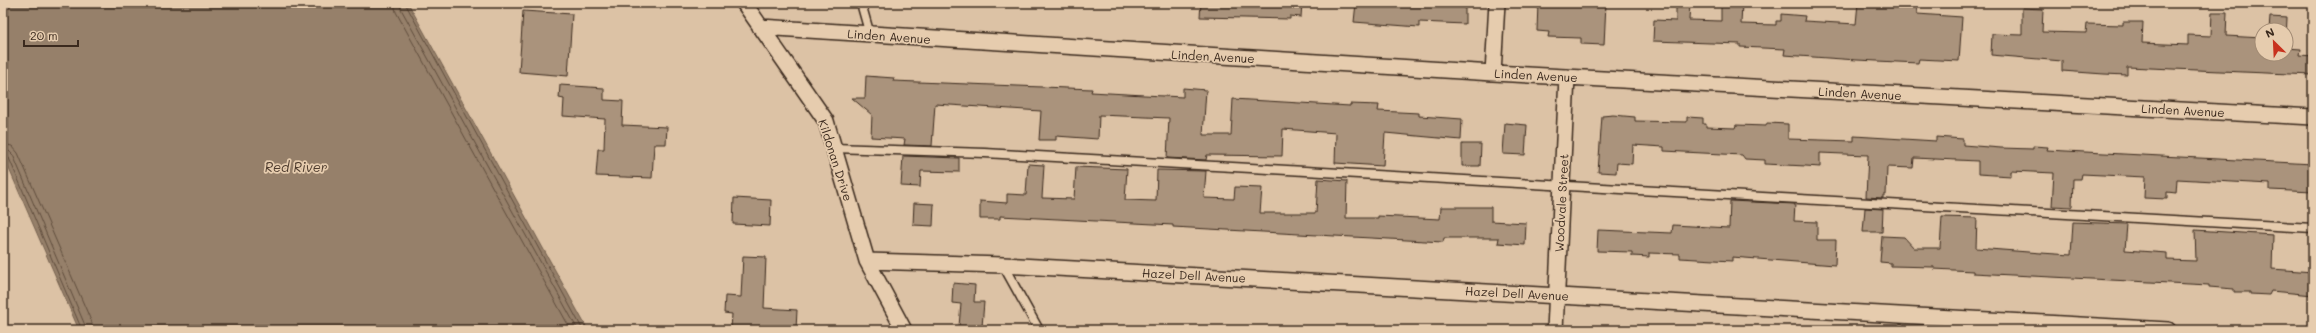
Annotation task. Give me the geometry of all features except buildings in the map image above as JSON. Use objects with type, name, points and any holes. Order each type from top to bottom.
[{"type":"street","name":"Kildonan Drive","points":[[744,3],[826,122],[867,261],[904,330]]},
{"type":"street","points":[[1492,73],[1497,3]]},
{"type":"street","name":"Linden Avenue","points":[[760,27],[1492,73],[2313,117]]},
{"type":"street","name":"Woodvale Street","points":[[1555,330],[1567,77]]},
{"type":"street","name":"Hazel Dell Avenue","points":[[867,261],[1003,265],[2168,330]]},
{"type":"lane","points":[[861,3],[870,35]]},
{"type":"lane","points":[[834,148],[985,153],[1561,184],[2313,228]]},
{"type":"lane","points":[[1003,265],[1039,330]]},
{"type":"water","name":"Red River","points":[[3,3],[408,3],[588,330],[79,330],[3,155]]}]
